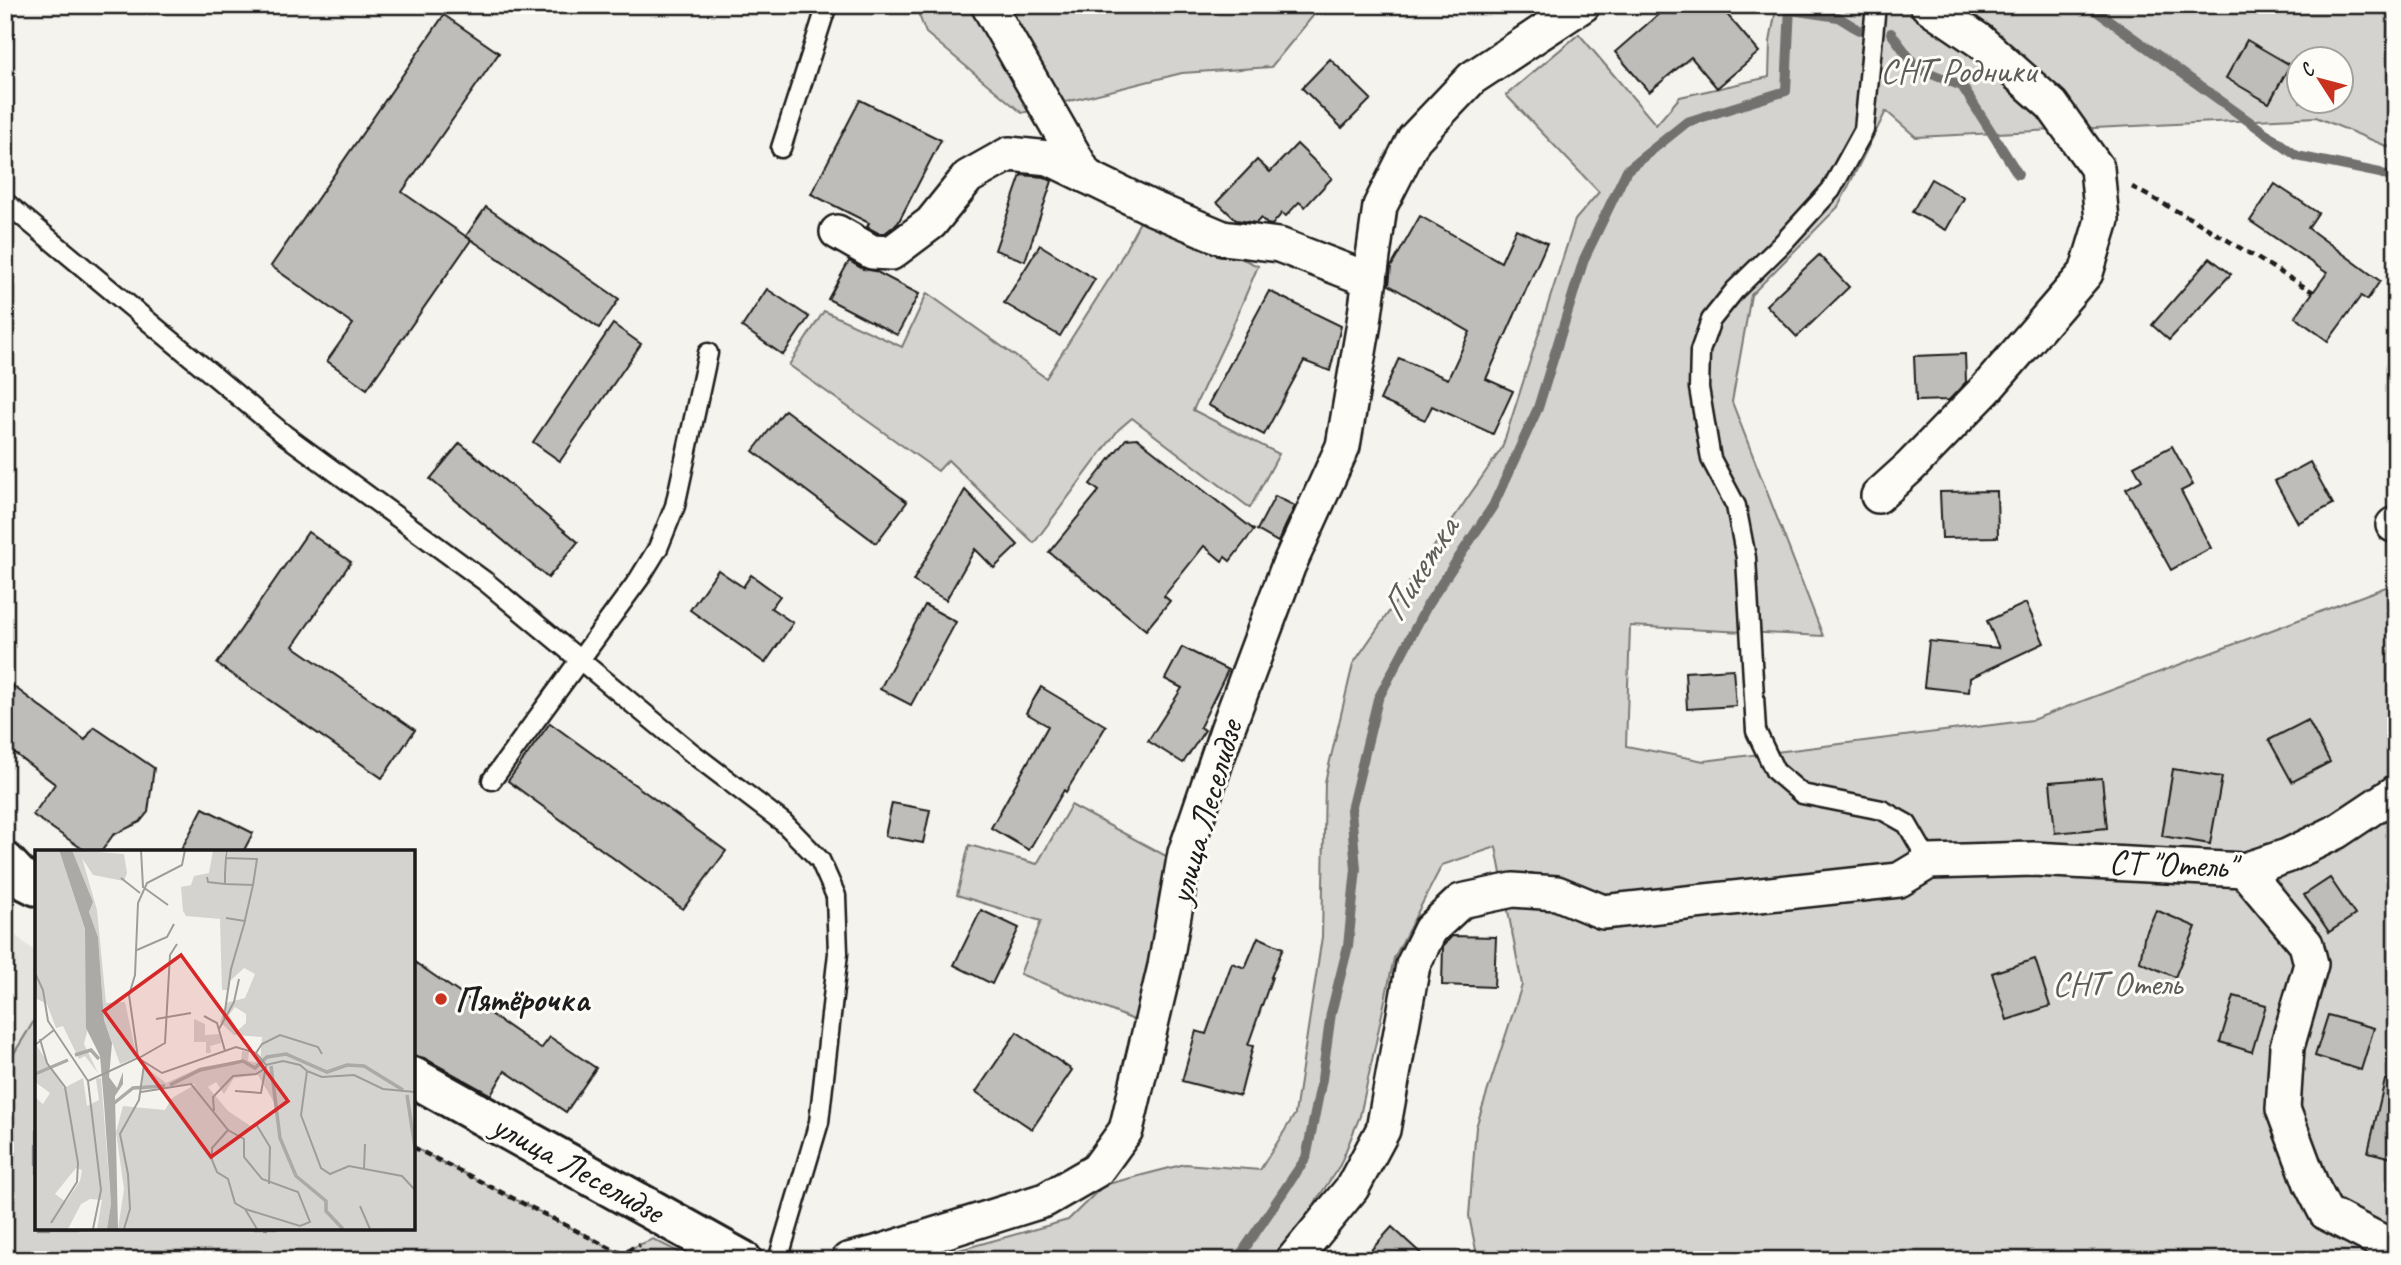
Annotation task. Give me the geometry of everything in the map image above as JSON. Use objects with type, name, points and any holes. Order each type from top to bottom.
[{"type":"street","points":[[961,5],[1006,37]]},
{"type":"street","points":[[988,5],[1086,176]]},
{"type":"street","name":"улица Леселидзе","points":[[869,1258],[1045,1200],[1097,1170],[1126,1130],[1165,965],[1185,853],[1227,730],[1288,567],[1343,446],[1380,206],[1415,139],[1472,78],[1583,5]]},
{"type":"street","points":[[1878,496],[1986,389],[2086,273],[2102,220],[2097,168],[2052,105],[1980,41],[1927,5]]},
{"type":"street","points":[[838,232],[872,252],[891,253],[931,223],[968,177],[1009,154],[1049,158],[1223,238],[1279,245],[1370,280]]},
{"type":"street","name":"СТ \"Отель\"","points":[[1929,862],[2033,859],[2244,870],[2287,856],[2336,832],[2396,792]]},
{"type":"street","points":[[5,862],[19,877],[35,885]]},
{"type":"street","points":[[1293,1260],[1352,1188],[1383,1130],[1413,965],[1430,930],[1461,901],[1513,890],[1557,893],[1603,912],[1899,880],[1929,862]]},
{"type":"street","points":[[2244,870],[2306,944],[2311,964],[2287,1047],[2283,1109],[2311,1184],[2326,1213],[2396,1249]]},
{"type":"street","name":"улица Леселидзе","points":[[415,1078],[742,1260]]},
{"type":"lane","points":[[781,148],[827,5]]},
{"type":"lane","points":[[1876,5],[1864,130],[1831,190],[1735,290],[1711,320],[1700,351],[1699,388],[1711,459],[1736,506],[1746,558],[1756,731],[1775,771],[1802,794],[1882,810],[1907,824],[1929,862]]},
{"type":"lane","points":[[5,202],[285,435],[486,582],[692,754],[784,823],[821,860],[836,897],[838,953],[818,1122],[778,1260]]},
{"type":"lane","points":[[492,780],[639,579],[658,548],[675,506],[708,353]]},
{"type":"path","points":[[2097,168],[2199,223],[2313,292]]},
{"type":"path","points":[[415,1148],[620,1253],[642,1244]]},
{"type":"shaded area","points":[[5,927],[35,951],[35,1019],[5,1068]]},
{"type":"green space","points":[[915,5],[1322,5],[1271,67],[1182,73],[1022,113],[926,33]]},
{"type":"green space","points":[[1772,5],[2396,5],[2396,150],[2316,117],[1916,137],[1886,111],[1838,207],[1751,295],[1732,402],[1823,636],[1630,626],[1626,746],[1704,761],[2032,720],[2394,584],[2396,569],[2396,1260],[1478,1260],[1469,1216],[1476,1127],[1522,985],[1496,847],[1442,865],[1394,958],[1360,1116],[1340,1165],[1277,1260],[923,1260],[1068,1220],[1104,1185],[1185,1164],[1260,1170],[1295,1114],[1322,937],[1325,782],[1353,664],[1502,448],[1575,220],[1599,192],[1506,95],[1579,34],[1656,125],[1680,97],[1769,77],[1770,42],[1776,9]]},
{"type":"green space","points":[[1144,214],[1258,266],[1193,410],[1279,454],[1250,508],[1132,418],[1119,429],[1034,543],[948,460],[938,471],[789,365],[824,311],[902,347],[927,293],[1046,378],[1113,273]]},
{"type":"green space","points":[[1071,805],[1168,857],[1139,1022],[1020,974],[1041,921],[957,895],[969,845],[1037,864]]},
{"type":"green space","points":[[35,1019],[35,1230],[415,1230],[415,1148],[620,1253],[653,1239],[694,1260],[5,1260],[5,1068]]},
{"type":"building","points":[[1669,5],[1719,5],[1759,52],[1717,88],[1691,57],[1649,92],[1615,52]]},
{"type":"building","points":[[444,15],[499,53],[402,192],[471,240],[367,389],[327,361],[353,324],[271,266]]},
{"type":"building","points":[[2247,40],[2286,63],[2286,72],[2269,103],[2226,78]]},
{"type":"building","points":[[1330,59],[1371,99],[1342,128],[1302,88]]},
{"type":"building","points":[[860,100],[941,140],[898,223],[885,233],[878,233],[867,227],[869,223],[811,194]]},
{"type":"building","points":[[1297,144],[1332,178],[1305,207],[1299,202],[1286,216],[1282,213],[1272,225],[1261,218],[1256,223],[1236,220],[1217,202],[1257,160],[1270,172]]},
{"type":"building","points":[[1021,175],[1044,177],[1052,181],[1025,261],[995,250]]},
{"type":"building","points":[[1931,179],[1964,198],[1946,230],[1912,212]]},
{"type":"building","points":[[2275,184],[2318,213],[2308,228],[2380,281],[2367,300],[2361,296],[2328,341],[2295,317],[2327,273],[2250,221]]},
{"type":"building","points":[[486,207],[619,299],[599,328],[466,236]]},
{"type":"building","points":[[1420,216],[1501,262],[1516,229],[1547,243],[1486,379],[1513,391],[1493,434],[1432,406],[1425,420],[1380,400],[1399,358],[1448,379],[1470,332],[1389,285],[1391,267]]},
{"type":"building","points":[[1040,245],[1095,279],[1060,336],[1004,303]]},
{"type":"building","points":[[1819,255],[1849,287],[1797,337],[1766,305]]},
{"type":"building","points":[[2210,258],[2231,274],[2169,340],[2152,325]]},
{"type":"building","points":[[849,261],[919,294],[897,335],[828,299]]},
{"type":"building","points":[[767,289],[809,317],[783,355],[742,327]]},
{"type":"building","points":[[1269,291],[1341,326],[1330,371],[1304,361],[1264,435],[1208,405]]},
{"type":"building","points":[[613,324],[641,344],[560,461],[533,442]]},
{"type":"building","points":[[1965,354],[1966,382],[1949,400],[1916,401],[1914,356]]},
{"type":"building","points":[[785,410],[907,502],[876,543],[753,451]]},
{"type":"building","points":[[1137,438],[1254,530],[1230,561],[1225,557],[1222,561],[1204,546],[1164,596],[1170,601],[1146,630],[1049,552],[1099,491],[1090,484],[1126,439]]},
{"type":"building","points":[[460,443],[578,542],[548,578],[430,479]]},
{"type":"building","points":[[2172,446],[2193,485],[2181,491],[2211,548],[2171,570],[2126,489],[2142,480],[2134,466]]},
{"type":"building","points":[[2310,462],[2333,504],[2298,523],[2275,481]]},
{"type":"building","points":[[965,490],[1018,545],[994,568],[975,549],[946,600],[913,581]]},
{"type":"building","points":[[1997,491],[1998,537],[1942,538],[1940,492]]},
{"type":"building","points":[[1275,496],[1295,506],[1278,542],[1257,530]]},
{"type":"building","points":[[308,532],[351,562],[293,646],[415,730],[382,778],[217,664]]},
{"type":"building","points":[[718,570],[743,587],[751,575],[780,596],[771,608],[793,623],[765,663],[690,610]]},
{"type":"building","points":[[2026,603],[2044,643],[1970,678],[1969,692],[1924,687],[1929,641],[1999,648],[1987,621]]},
{"type":"building","points":[[925,605],[956,622],[911,705],[880,689]]},
{"type":"building","points":[[1182,647],[1228,670],[1200,727],[1205,730],[1183,763],[1148,741],[1182,688],[1165,679]]},
{"type":"building","points":[[1733,669],[1736,706],[1687,709],[1685,672]]},
{"type":"building","points":[[5,680],[85,740],[94,727],[154,768],[148,812],[140,822],[113,835],[102,850],[84,850],[33,815],[55,784],[5,746]]},
{"type":"building","points":[[1041,687],[1106,726],[1029,850],[991,828],[1048,726],[1026,713]]},
{"type":"building","points":[[2308,720],[2330,762],[2292,782],[2269,740]]},
{"type":"building","points":[[550,723],[726,851],[683,909],[508,781]]},
{"type":"building","points":[[2173,769],[2222,777],[2210,844],[2162,836]]},
{"type":"building","points":[[2102,778],[2107,828],[2055,833],[2050,782]]},
{"type":"building","points":[[892,803],[930,810],[923,843],[885,836]]},
{"type":"building","points":[[203,808],[253,833],[244,850],[181,850]]},
{"type":"building","points":[[2330,878],[2355,915],[2329,932],[2304,895]]},
{"type":"building","points":[[981,910],[1019,928],[992,984],[954,965]]},
{"type":"building","points":[[2156,910],[2196,927],[2175,977],[2140,962],[2144,938]]},
{"type":"building","points":[[1452,936],[1496,937],[1494,987],[1442,985],[1443,946]]},
{"type":"building","points":[[1258,937],[1283,948],[1248,1045],[1253,1046],[1240,1096],[1182,1081],[1196,1031],[1206,1034],[1232,963],[1245,968]]},
{"type":"building","points":[[2035,959],[2050,1006],[2007,1020],[1992,973]]},
{"type":"building","name":"Пятёрочка","points":[[415,962],[541,1049],[550,1037],[596,1068],[566,1112],[505,1071],[491,1095],[415,1056]]},
{"type":"building","points":[[2234,996],[2266,1005],[2252,1052],[2220,1042]]},
{"type":"building","points":[[2328,1015],[2374,1028],[2361,1070],[2315,1056]]},
{"type":"building","points":[[1017,1032],[1072,1070],[1032,1129],[976,1092]]},
{"type":"building","points":[[2385,1080],[2396,1081],[2396,1159],[2368,1152]]},
{"type":"building","points":[[1392,1227],[1428,1260],[1362,1260]]},
{"type":"waterway","name":"Пикетка","points":[[1237,1260],[1306,1158],[1322,1079],[1331,1013],[1348,946],[1356,869],[1351,810],[1378,699],[1428,604],[1493,506],[1538,408],[1584,259],[1627,170],[1687,122],[1786,91],[1790,5]]},
{"type":"waterway","points":[[2088,5],[2297,156],[2380,173],[2396,180]]},
{"type":"waterway","points":[[1791,10],[1838,17],[1859,30]]},
{"type":"waterway","points":[[1891,33],[1917,68],[1962,86],[2018,174]]},
{"type":"place","name":"Пятёрочка","points":[[441,999]]},
{"type":"park label","name":"СНТ Родники","points":[[1958,70]]},
{"type":"park label","name":"СНТ Отель","points":[[2117,983]]}]
